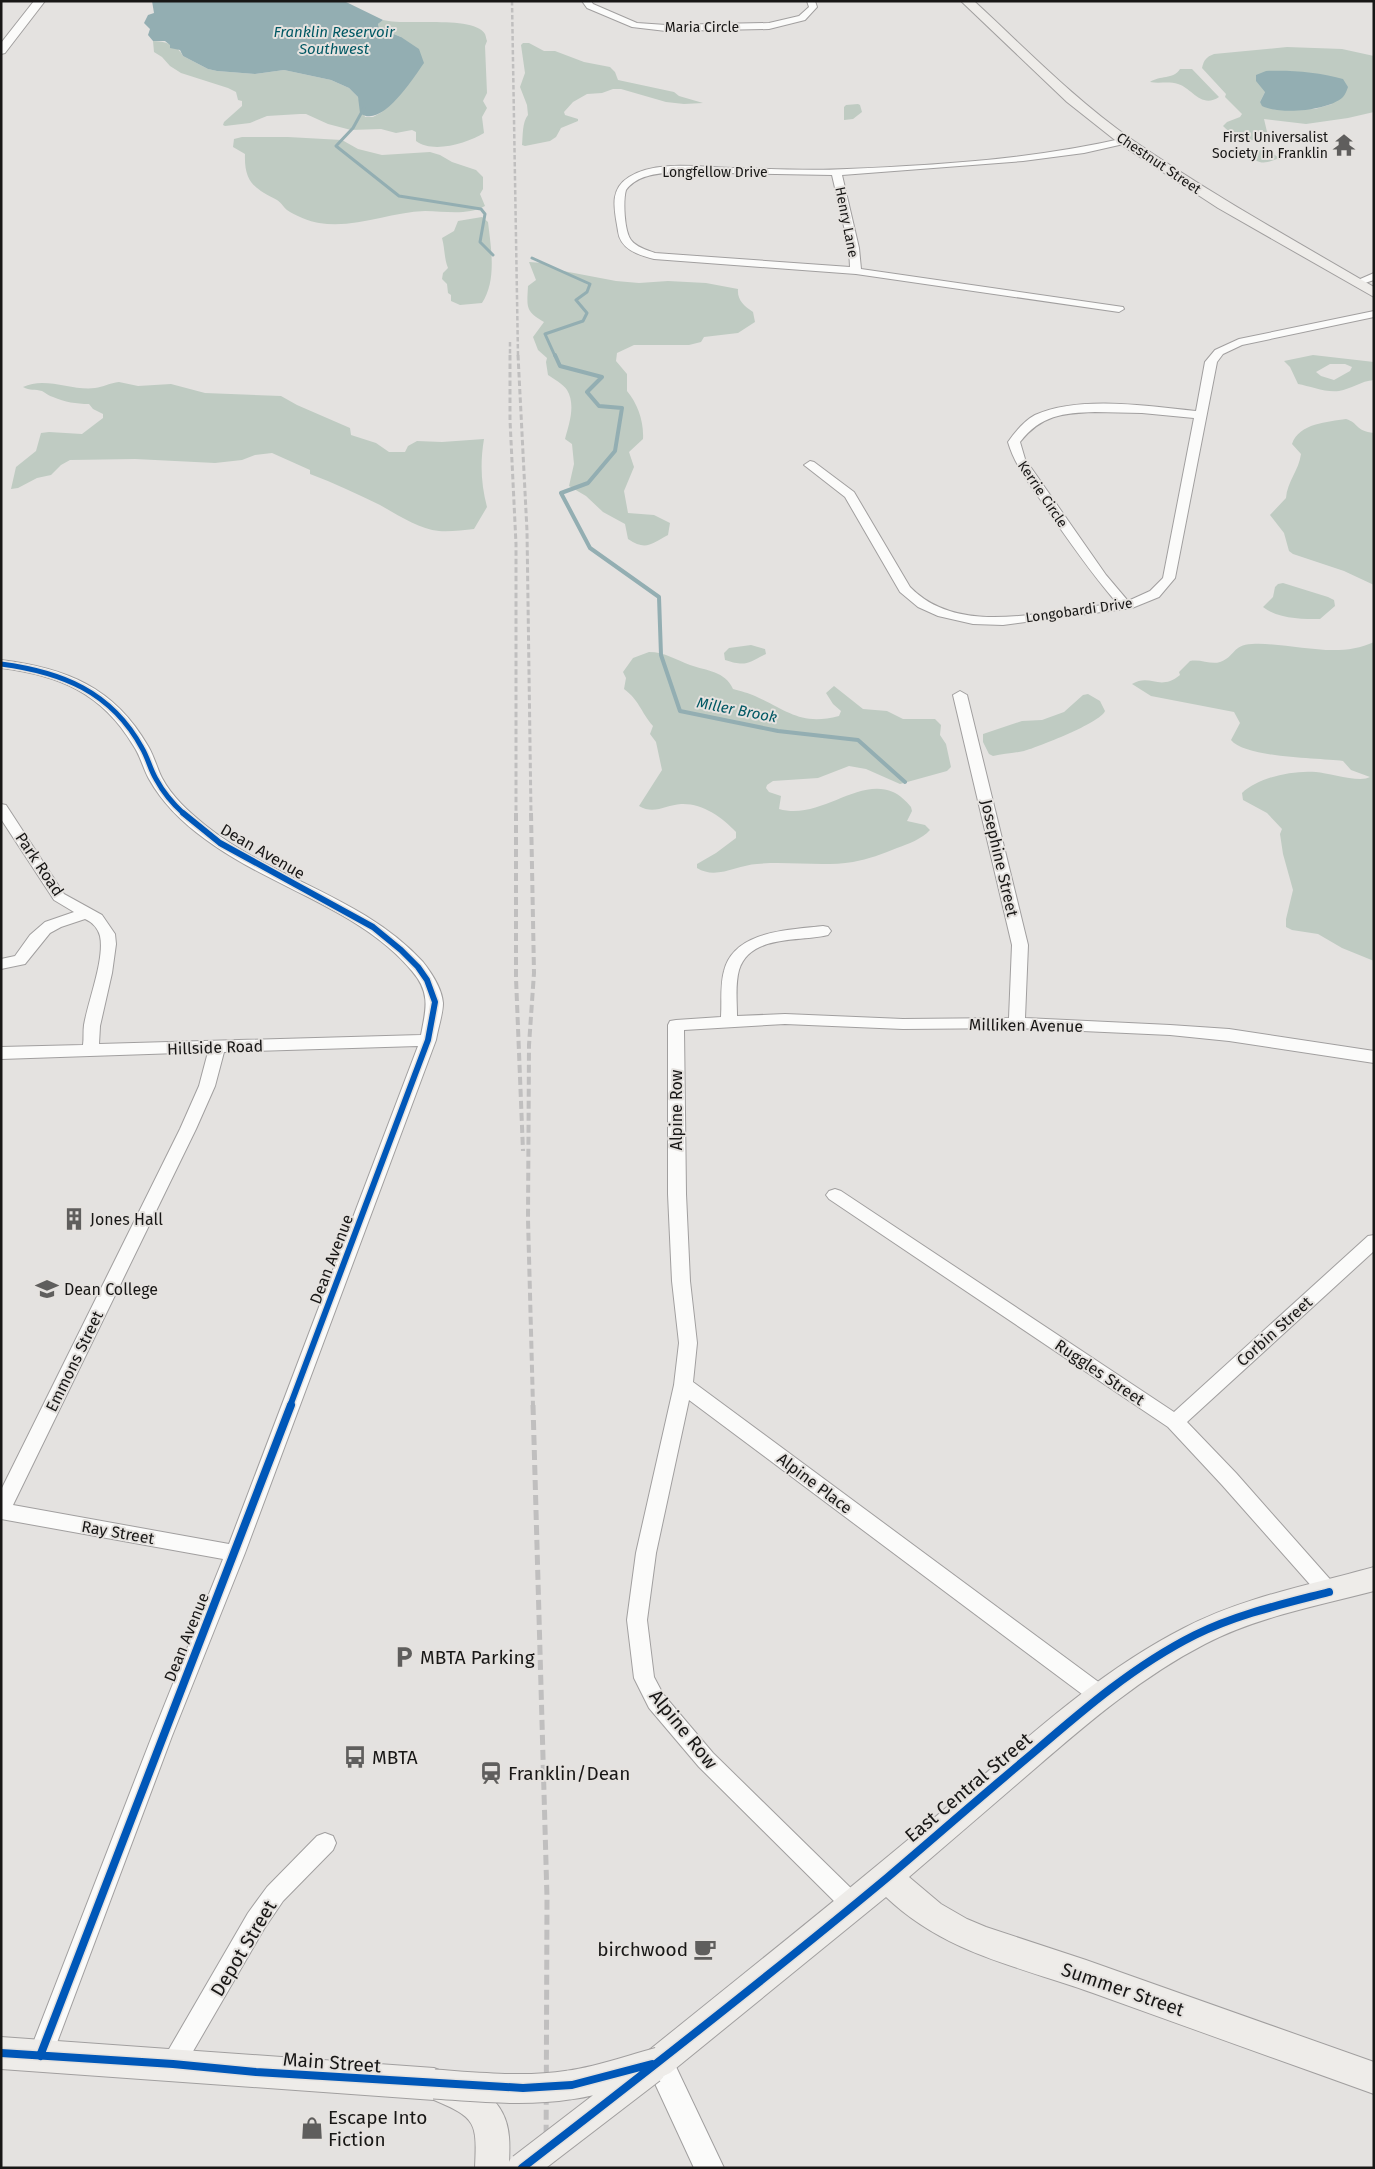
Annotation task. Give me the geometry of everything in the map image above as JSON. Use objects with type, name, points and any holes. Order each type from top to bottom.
[{"type":"main road","name":"Chestnut Street","points":[[967,1],[1077,103],[1125,141],[1223,205],[1374,293]]},
{"type":"main road","name":"East Central Street","points":[[522,2168],[659,2062],[887,1876],[1101,1696],[1152,1659],[1196,1634],[1239,1616],[1374,1579]]},
{"type":"main road","name":"Summer Street","points":[[887,1876],[907,1896],[930,1914],[956,1930],[985,1942],[1086,1975],[1374,2078]]},
{"type":"main road","name":"Main Street","points":[[1,2053],[434,2084],[523,2088],[572,2084],[659,2062]]},
{"type":"main road","points":[[434,2084],[468,2098],[484,2113],[490,2123],[493,2136],[492,2168]]},
{"type":"street","points":[[3,47],[40,1]]},
{"type":"street","name":"Maria Circle","points":[[586,1],[590,6],[635,25],[675,28],[780,25],[807,14],[813,7],[811,1]]},
{"type":"street","name":"Longfellow Drive","points":[[1119,309],[856,271],[644,254],[631,246],[623,236],[619,196],[624,185],[648,173],[680,170],[836,172],[1054,156],[1125,141]]},
{"type":"street","name":"Henry Lane","points":[[836,172],[854,248],[856,271]]},
{"type":"street","points":[[1356,283],[1374,276]]},
{"type":"street","name":"Longobardi Drive","points":[[810,465],[850,495],[905,589],[916,600],[932,609],[957,618],[987,621],[1029,618],[1125,604],[1153,596],[1161,590],[1169,578],[1211,362],[1214,356],[1238,342],[1374,314]]},
{"type":"street","name":"Kerrie Circle","points":[[1125,604],[1102,578],[1068,531],[1019,459],[1014,442],[1024,430],[1038,419],[1050,414],[1073,410],[1122,409],[1201,415]]},
{"type":"street","name":"Dean Avenue","points":[[1,664],[50,672],[68,679],[108,704],[140,744],[157,780],[180,810],[205,832],[318,898],[373,927],[418,967],[427,980],[435,1002],[428,1040],[235,1553],[162,1736],[40,2056]]},
{"type":"street","name":"Josephine Street","points":[[960,696],[1020,946],[1017,1023]]},
{"type":"street","name":"Park Road","points":[[1,808],[58,898],[97,918],[107,934],[108,944],[104,973],[92,1026],[91,1051]]},
{"type":"street","points":[[1,964],[20,960],[34,940],[54,924],[77,917],[86,912]]},
{"type":"street","points":[[729,1022],[732,969],[744,950],[768,939],[823,931]]},
{"type":"street","name":"Milliken Avenue","points":[[676,1025],[785,1019],[903,1024],[1017,1023],[1170,1030],[1229,1035],[1374,1057]]},
{"type":"street","name":"Alpine Row","points":[[676,1025],[677,1194],[681,1281],[688,1343],[683,1385],[646,1553],[638,1620],[644,1678],[656,1701],[706,1760],[852,1904]]},
{"type":"street","name":"Hillside Road","points":[[1,1053],[217,1048],[428,1040]]},
{"type":"street","name":"Emmons Street","points":[[1,1511],[188,1130],[207,1086],[217,1048]]},
{"type":"street","name":"Ruggles Street","points":[[835,1195],[1175,1422],[1230,1479],[1329,1592]]},
{"type":"street","name":"Corbin Street","points":[[1175,1422],[1374,1241]]},
{"type":"street","name":"Alpine Place","points":[[683,1385],[1101,1696]]},
{"type":"street","name":"Ray Street","points":[[1,1511],[235,1553]]},
{"type":"street","name":"Depot Street","points":[[173,2064],[256,1921],[275,1894],[325,1843]]},
{"type":"street","points":[[659,2062],[709,2168]]},
{"type":"shaded area","points":[[383,20],[393,22],[453,23],[478,28],[485,34],[487,41],[485,46],[487,93],[483,101],[487,108],[482,117],[484,133],[450,146],[432,147],[416,141],[416,132],[412,130],[396,133],[381,129],[351,130],[328,124],[306,114],[267,116],[250,123],[225,126],[223,125],[224,122],[242,106],[242,101],[238,100],[236,92],[181,73],[154,52],[153,41],[162,42],[174,46],[183,56],[208,69],[255,74],[284,70],[331,80],[349,88],[358,97],[365,117],[373,117],[382,112],[401,37],[379,28],[378,24]]},
{"type":"shaded area","points":[[529,43],[544,51],[555,51],[584,62],[610,67],[615,72],[618,80],[674,92],[679,96],[703,103],[684,104],[666,102],[621,89],[587,94],[573,102],[564,112],[565,115],[578,119],[578,121],[561,128],[556,137],[550,141],[522,145],[524,125],[528,115],[527,105],[520,87],[525,73],[521,45]]},
{"type":"shaded area","points":[[1287,47],[1342,49],[1374,56],[1374,112],[1306,124],[1264,119],[1268,136],[1257,140],[1238,137],[1223,126],[1242,114],[1225,97],[1226,94],[1202,68],[1206,59],[1214,54]],"holes":[[[1266,71],[1291,71],[1332,104],[1315,109],[1275,110],[1260,102],[1265,92]]]},
{"type":"shaded area","points":[[1180,69],[1192,69],[1219,97],[1207,101],[1197,97],[1178,84],[1150,82],[1174,75]]},
{"type":"shaded area","points":[[858,104],[862,112],[853,119],[844,120],[844,107],[846,105]]},
{"type":"shaded area","points":[[242,137],[342,140],[358,149],[382,155],[430,152],[476,170],[483,177],[483,189],[480,194],[485,206],[463,212],[412,212],[346,224],[311,221],[290,212],[279,201],[262,192],[252,183],[246,171],[245,154],[233,147],[234,139]]},
{"type":"shaded area","points":[[1262,150],[1272,153],[1279,158],[1269,162],[1262,162],[1254,160],[1245,154]]},
{"type":"shaded area","points":[[482,217],[488,222],[492,264],[490,284],[482,303],[460,305],[451,301],[447,284],[442,279],[443,273],[448,268],[442,238],[454,231],[458,221]]},
{"type":"shaded area","points":[[529,262],[543,263],[558,270],[616,281],[706,283],[738,289],[742,302],[753,312],[755,322],[738,333],[704,337],[701,342],[689,345],[634,345],[617,353],[616,361],[627,374],[627,391],[637,407],[643,433],[643,439],[629,452],[634,467],[624,491],[628,513],[654,515],[670,523],[668,535],[653,543],[639,545],[628,539],[625,524],[603,512],[586,496],[569,486],[574,464],[572,444],[565,439],[571,414],[570,396],[565,388],[548,375],[547,358],[538,350],[533,337],[544,322],[533,315],[528,308],[528,286],[536,280]]},
{"type":"shaded area","points":[[1313,355],[1374,362],[1374,380],[1339,391],[1323,390],[1298,384],[1290,367],[1284,361]],"holes":[[[1330,364],[1345,364],[1352,367],[1350,371],[1334,380],[1321,376],[1316,372]]]},
{"type":"shaded area","points":[[119,382],[138,386],[171,384],[205,393],[281,396],[350,428],[351,435],[376,443],[389,452],[405,452],[408,446],[417,441],[442,442],[484,439],[482,473],[487,507],[474,529],[431,530],[416,525],[380,505],[310,474],[310,470],[272,453],[255,455],[242,460],[215,463],[135,459],[70,460],[61,465],[51,475],[37,478],[18,488],[11,489],[16,467],[36,451],[41,433],[82,434],[103,418],[103,414],[93,409],[89,404],[66,401],[52,397],[42,391],[23,387],[31,384],[49,383],[77,388],[95,388]]},
{"type":"shaded area","points":[[1346,419],[1363,431],[1374,433],[1374,585],[1344,571],[1293,554],[1289,551],[1284,533],[1270,515],[1286,498],[1288,487],[1300,460],[1301,454],[1292,444],[1296,437],[1307,428],[1315,425]]},
{"type":"shaded area","points":[[1283,583],[1328,597],[1334,600],[1335,606],[1320,619],[1283,616],[1269,611],[1263,607],[1273,597],[1275,587]]},
{"type":"shaded area","points":[[1374,642],[1374,961],[1342,948],[1318,934],[1292,930],[1286,927],[1293,890],[1283,854],[1280,834],[1282,829],[1267,813],[1243,800],[1242,793],[1249,787],[1267,779],[1297,772],[1316,772],[1359,779],[1370,777],[1351,770],[1343,761],[1266,754],[1239,746],[1231,740],[1240,723],[1234,712],[1151,696],[1132,684],[1145,680],[1166,682],[1173,680],[1180,675],[1179,672],[1190,661],[1220,662],[1245,645],[1267,644],[1345,650]]},
{"type":"shaded area","points":[[751,645],[765,649],[766,654],[742,664],[725,660],[724,653],[729,648]]},
{"type":"shaded area","points":[[649,652],[665,655],[715,672],[725,678],[733,689],[753,695],[786,712],[804,718],[826,719],[839,716],[841,711],[833,704],[826,693],[834,686],[863,709],[887,711],[903,719],[935,719],[941,725],[940,735],[946,744],[951,767],[947,771],[900,784],[866,769],[849,766],[818,778],[773,781],[766,788],[769,792],[781,796],[779,809],[794,811],[824,805],[866,790],[879,789],[893,792],[903,798],[911,807],[912,811],[907,821],[925,825],[930,830],[910,843],[853,862],[757,864],[712,873],[697,868],[697,864],[736,838],[736,832],[718,816],[704,808],[681,804],[650,810],[639,806],[662,770],[656,742],[650,734],[653,726],[637,702],[624,689],[626,678],[623,672],[633,658]]},
{"type":"shaded area","points":[[1088,694],[1100,701],[1105,711],[1092,722],[1068,734],[1024,751],[993,756],[989,754],[983,742],[983,734],[1022,721],[1042,720],[1064,712],[1083,695]]},
{"type":"water","name":"Franklin Reservoir Southwest","points":[[152,1],[344,1],[383,20],[378,24],[379,28],[401,37],[419,49],[424,63],[396,100],[377,114],[368,116],[360,113],[358,97],[349,88],[331,80],[284,70],[255,74],[217,71],[208,69],[183,56],[180,50],[170,48],[170,45],[165,41],[153,41],[148,35],[150,29],[144,23],[148,15],[154,13]]},
{"type":"water","points":[[1266,71],[1314,73],[1343,79],[1348,87],[1343,97],[1327,106],[1292,111],[1270,109],[1262,106],[1260,102],[1265,92],[1256,81],[1256,75]]},
{"type":"waterway","name":"Miller Brook","points":[[364,108],[353,128],[336,146],[399,196],[481,209],[485,214],[480,242],[493,255]]},
{"type":"waterway","name":"Miller Brook","points":[[532,258],[590,284],[587,292],[576,300],[587,313],[583,321],[545,334],[555,356]]},
{"type":"waterway","name":"Miller Brook","points":[[555,355],[560,366],[602,377],[587,392],[599,406],[622,408],[615,451],[588,483],[561,493],[590,548],[659,597],[661,655],[680,711],[778,731],[858,740],[905,782]]},
{"type":"railway","points":[[512,1],[518,356]]},
{"type":"railway","points":[[510,342],[510,420],[516,544],[516,978],[523,1151]]},
{"type":"railway","points":[[518,355],[527,531],[531,814]]},
{"type":"railway","points":[[531,813],[534,973],[529,1045],[528,1219],[533,1406]]},
{"type":"railway","points":[[533,1405],[547,1898],[546,2168]]},
{"type":"cycle path","points":[[1,664],[20,666],[54,674],[70,680],[98,696],[111,708],[137,739],[162,789],[184,814],[220,843],[373,927],[418,967],[427,980],[435,1002],[428,1040],[235,1553],[162,1736],[40,2056]]},
{"type":"cycle path","points":[[522,2168],[675,2050],[887,1877],[1058,1731],[1101,1696],[1152,1659],[1196,1635],[1239,1616],[1329,1592]]},
{"type":"cycle path","points":[[1,2053],[173,2064],[256,2072],[523,2088],[572,2085],[652,2064]]},
{"type":"place","name":"First Universalist Society in Franklin","points":[[1344,145]]},
{"type":"place","name":"Jones Hall","points":[[74,1219]]},
{"type":"place","name":"Dean College","points":[[47,1289]]},
{"type":"place","name":"MBTA Parking","points":[[404,1657]]},
{"type":"place","name":"MBTA","points":[[355,1757]]},
{"type":"place","name":"Franklin/Dean","points":[[491,1773]]},
{"type":"place","name":"birchwood","points":[[705,1949]]},
{"type":"place","name":"Escape Into Fiction","points":[[312,2128]]}]
